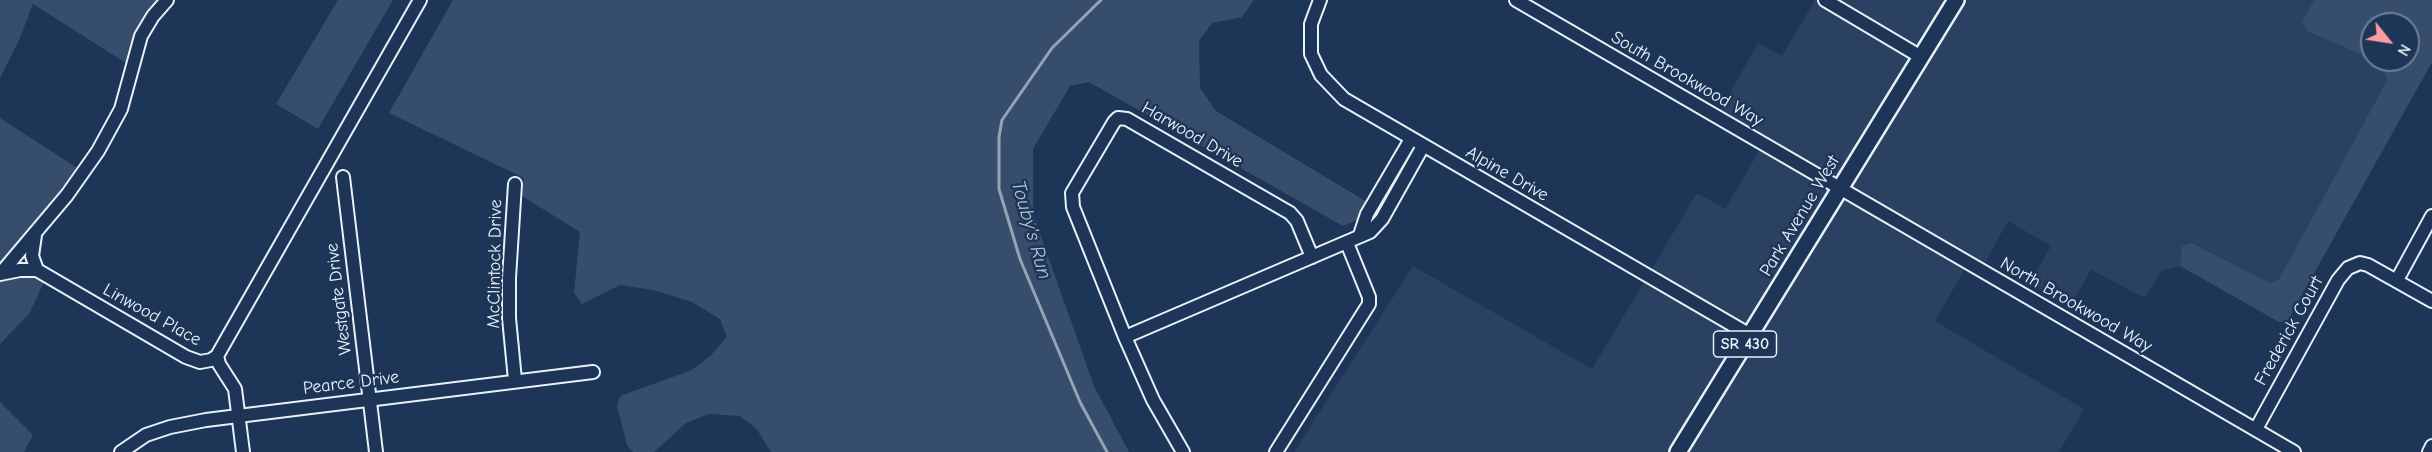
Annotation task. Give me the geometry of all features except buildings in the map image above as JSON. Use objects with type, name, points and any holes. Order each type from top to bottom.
[{"type":"main road","name":"Park Avenue West","points":[[1678,452],[1956,0]]},
{"type":"street","points":[[35,234],[32,250],[41,272],[20,270],[0,274],[81,176],[110,130],[121,109],[141,36],[153,16],[167,0]]},
{"type":"street","points":[[217,356],[420,0]]},
{"type":"street","name":"Alpine Drive","points":[[1320,0],[1314,12],[1310,33],[1311,54],[1321,75],[1344,99],[1750,335]]},
{"type":"street","name":"South Brookwood Way","points":[[1516,0],[1840,189]]},
{"type":"street","points":[[1825,0],[1921,57]]},
{"type":"street","name":"Harwood Drive","points":[[1183,452],[1153,400],[1125,337],[1071,199],[1072,193],[1118,117],[1127,118],[1290,213],[1297,221],[1312,257]]},
{"type":"street","points":[[1360,235],[1367,214],[1411,139]]},
{"type":"street","points":[[1125,337],[1370,232],[1382,219],[1424,146]]},
{"type":"street","name":"Westgate Drive","points":[[343,177],[375,452]]},
{"type":"street","name":"McClintock Drive","points":[[515,184],[509,318],[515,380]]},
{"type":"street","name":"North Brookwood Way","points":[[1840,189],[2294,452]]},
{"type":"street","points":[[2432,216],[2397,280],[2432,301]]},
{"type":"street","points":[[1276,452],[1369,304],[1370,297],[1347,243]]},
{"type":"street","name":"Frederick Court","points":[[2256,429],[2342,273],[2360,263],[2378,269],[2397,280]]},
{"type":"street","name":"Linwood Place","points":[[41,272],[190,359],[206,362],[217,356],[219,364],[235,389],[243,452]]},
{"type":"street","name":"Pearce Drive","points":[[121,452],[146,435],[170,427],[239,415],[593,372]]},
{"type":"street","points":[[2429,452],[2432,446]]},
{"type":"shaded area","points":[[0,0],[161,0],[150,11],[135,34],[129,65],[33,4],[19,40],[0,78]]},
{"type":"shaded area","points":[[338,0],[393,0],[318,129],[276,104]]},
{"type":"shaded area","points":[[453,0],[1254,0],[1242,17],[1212,23],[1199,41],[1200,88],[1216,111],[1367,202],[1357,220],[1343,226],[1089,82],[1070,86],[1033,149],[1033,214],[1094,386],[1129,452],[771,452],[756,428],[740,416],[709,414],[686,423],[654,452],[633,452],[627,445],[617,406],[620,396],[692,370],[711,355],[727,337],[720,319],[692,302],[653,290],[620,285],[582,304],[574,293],[580,232],[522,196],[524,178],[389,113]]},
{"type":"shaded area","points":[[1815,0],[2314,0],[2302,22],[2307,30],[2360,54],[2360,72],[2384,72],[2387,80],[2279,279],[2270,283],[2192,243],[2182,246],[2180,266],[2162,271],[2145,298],[2091,270],[2070,307],[2029,284],[2051,246],[2008,221],[1979,274],[1966,267],[1935,321],[2084,409],[2059,452],[1294,452],[1413,266],[1592,369],[1697,193],[1725,209],[1766,139],[1719,112],[1758,43],[1782,56]]},
{"type":"shaded area","points":[[2314,0],[2432,0],[2432,62],[2287,322],[2279,322],[2180,266],[2182,246],[2192,243],[2270,283],[2279,279],[2387,80],[2384,72],[2420,72],[2420,12],[2360,12],[2360,54],[2307,31],[2302,22]]},
{"type":"shaded area","points":[[0,118],[79,169],[65,191],[12,255],[46,278],[29,314],[0,344]]},
{"type":"shaded area","points":[[0,402],[33,435],[24,452],[0,452]]},
{"type":"waterway","name":"Touby's Run","points":[[1101,0],[1052,48],[1002,120],[999,137],[999,189],[1020,259],[1080,402],[1107,452]]}]
